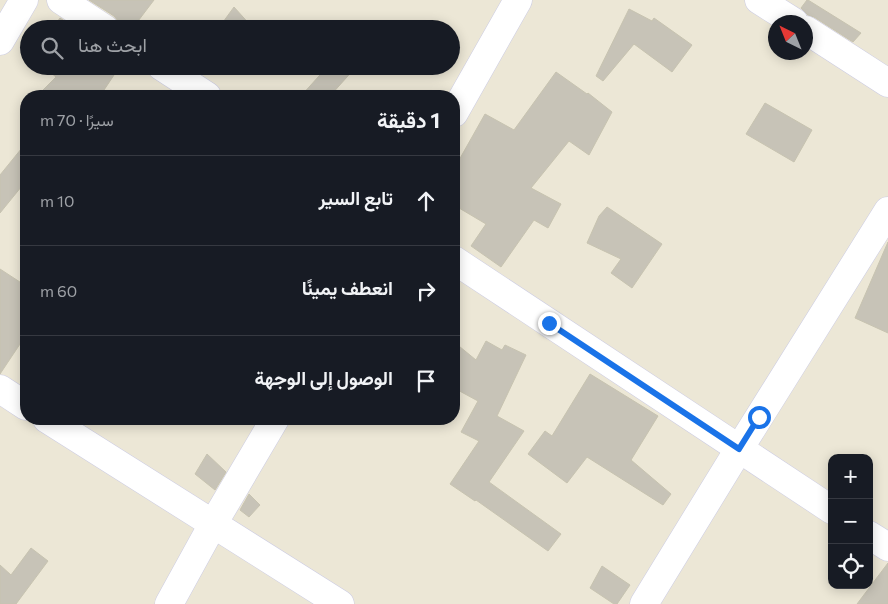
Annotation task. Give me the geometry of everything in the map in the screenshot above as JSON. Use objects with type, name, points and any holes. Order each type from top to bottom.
[{"type":"street","points":[[0,41],[24,0]]},
{"type":"street","points":[[61,0],[91,20]]},
{"type":"street","points":[[460,102],[518,0]]},
{"type":"street","points":[[760,0],[783,15]]},
{"type":"street","points":[[813,35],[888,83]]},
{"type":"street","points":[[175,75],[198,90]]},
{"type":"street","points":[[644,604],[888,212]]},
{"type":"street","points":[[460,264],[828,507]]},
{"type":"street","points":[[0,389],[20,402]]},
{"type":"street","points":[[56,425],[340,604]]},
{"type":"street","points":[[169,604],[213,524],[271,425]]},
{"type":"street","points":[[873,538],[888,547]]},
{"type":"building","points":[[89,0],[154,0],[139,20],[117,20]]},
{"type":"building","points":[[808,0],[861,33],[853,42],[813,15],[808,15],[801,8]]},
{"type":"building","points":[[234,7],[246,20],[225,20]]},
{"type":"building","points":[[629,9],[652,21],[654,18],[692,45],[672,72],[634,44],[603,81],[596,76]]},
{"type":"building","points":[[556,72],[588,93],[612,112],[589,155],[569,141],[531,188],[561,204],[548,228],[534,220],[501,267],[471,246],[486,224],[460,209],[460,158],[485,114],[514,130]]},
{"type":"building","points":[[54,75],[114,75],[104,90],[43,90],[56,77]]},
{"type":"building","points":[[320,75],[349,75],[335,90],[306,90]]},
{"type":"building","points":[[765,103],[812,130],[794,162],[746,134]]},
{"type":"building","points":[[20,150],[20,188],[0,213],[0,175]]},
{"type":"building","points":[[607,207],[662,244],[632,288],[611,273],[621,259],[587,243],[599,216]]},
{"type":"building","points":[[888,242],[888,333],[855,318]]},
{"type":"building","points":[[0,269],[20,282],[20,344],[0,374]]},
{"type":"building","points":[[486,341],[502,350],[505,345],[526,355],[497,416],[524,431],[489,482],[561,534],[548,551],[450,484],[479,441],[461,432],[478,401],[460,391],[460,347],[476,360]]},
{"type":"building","points":[[590,374],[658,416],[631,460],[671,494],[663,505],[587,457],[567,483],[528,454],[545,431],[552,436]]},
{"type":"building","points":[[207,454],[226,472],[215,490],[195,474]]},
{"type":"building","points":[[249,494],[260,505],[249,517],[240,510]]},
{"type":"building","points":[[31,548],[48,561],[16,604],[0,604],[0,565],[11,575]]},
{"type":"building","points":[[888,563],[888,604],[857,604],[868,589],[873,589],[873,583]]},
{"type":"building","points":[[602,566],[630,585],[617,604],[614,604],[590,588]]},
{"type":"route","points":[[549,323],[739,449],[759,417]]}]
